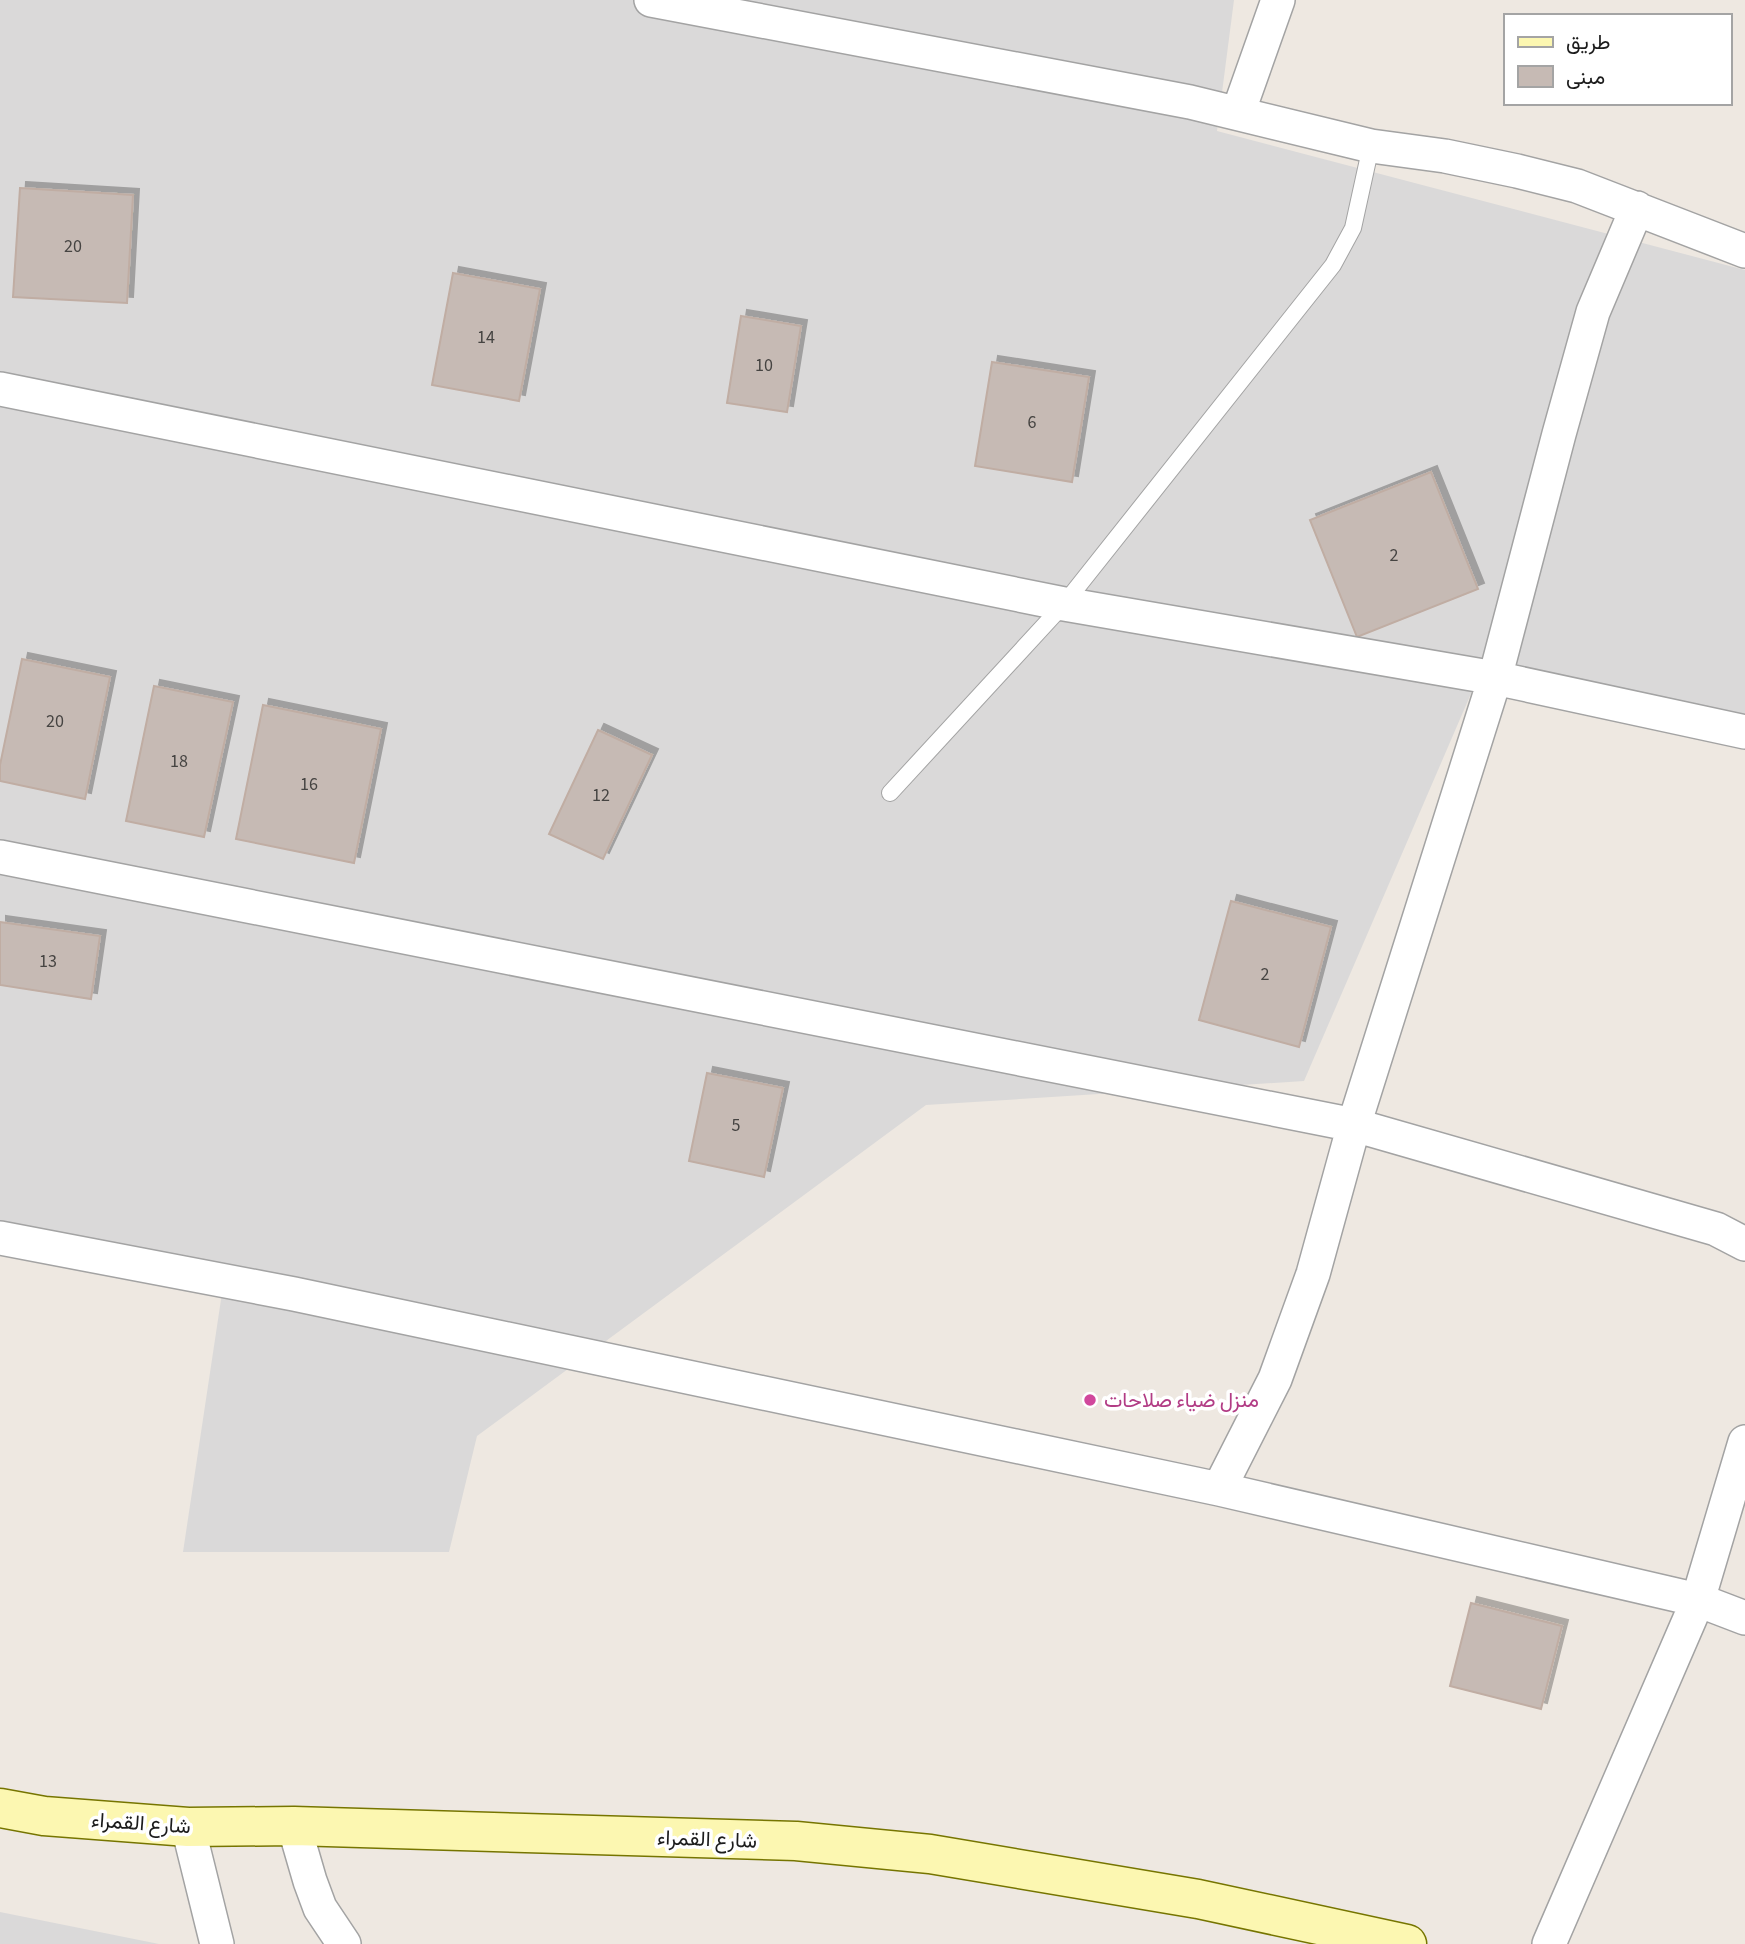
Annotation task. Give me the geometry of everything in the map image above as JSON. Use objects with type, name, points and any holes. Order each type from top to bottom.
[{"type":"street","points":[[651,0],[1177,99],[1371,146],[1445,156],[1517,171],[1577,186],[1745,251]]},
{"type":"street","points":[[1238,113],[1278,0]]},
{"type":"street","points":[[1219,1489],[1275,1378],[1313,1274],[1353,1125],[1495,678],[1590,323],[1637,208]]},
{"type":"street","points":[[0,389],[1064,604],[1495,678],[1745,732]]},
{"type":"street","points":[[0,857],[1353,1125],[1716,1229],[1745,1244]]},
{"type":"street","points":[[0,1238],[294,1294],[1219,1489],[1698,1600],[1745,1618]]},
{"type":"street","points":[[1549,1944],[1698,1600],[1745,1442]]},
{"type":"street","name":"شارع القمراء","points":[[0,1808],[44,1816],[188,1827],[294,1826],[796,1841],[930,1854],[1198,1899],[1407,1944]]},
{"type":"street","points":[[294,1826],[320,1909],[344,1944]]},
{"type":"street","points":[[188,1827],[217,1944]]},
{"type":"lane","points":[[890,793],[1064,604],[1333,265],[1353,228],[1371,146]]},
{"type":"shaded area","points":[[0,0],[1234,0],[1217,131],[1745,270],[1745,728],[1479,675],[1304,1081],[926,1105],[477,1436],[449,1552],[183,1552],[222,1293],[0,1241]]},
{"type":"shaded area","points":[[0,1912],[159,1944],[0,1944]]},
{"type":"building","points":[[20,188],[133,195],[127,303],[13,297]]},
{"type":"building","points":[[453,273],[540,289],[519,401],[432,385]]},
{"type":"building","points":[[741,316],[801,326],[787,412],[727,403]]},
{"type":"building","points":[[992,362],[1089,377],[1072,482],[975,466]]},
{"type":"building","points":[[1431,472],[1478,589],[1357,637],[1310,520]]},
{"type":"building","points":[[22,659],[110,677],[85,799],[0,781],[0,765]]},
{"type":"building","points":[[154,686],[233,702],[204,837],[126,821]]},
{"type":"building","points":[[263,705],[381,729],[354,863],[236,839]]},
{"type":"building","points":[[598,730],[652,755],[603,859],[549,834]]},
{"type":"building","points":[[1231,901],[1331,927],[1299,1047],[1199,1020]]},
{"type":"building","points":[[0,922],[100,936],[91,999],[0,985]]},
{"type":"building","points":[[707,1073],[783,1088],[764,1177],[689,1161]]},
{"type":"building","points":[[1471,1603],[1562,1626],[1541,1709],[1450,1686]]},
{"type":"place","name":"منزل ضياء صلاحات","points":[[1090,1400]]}]
